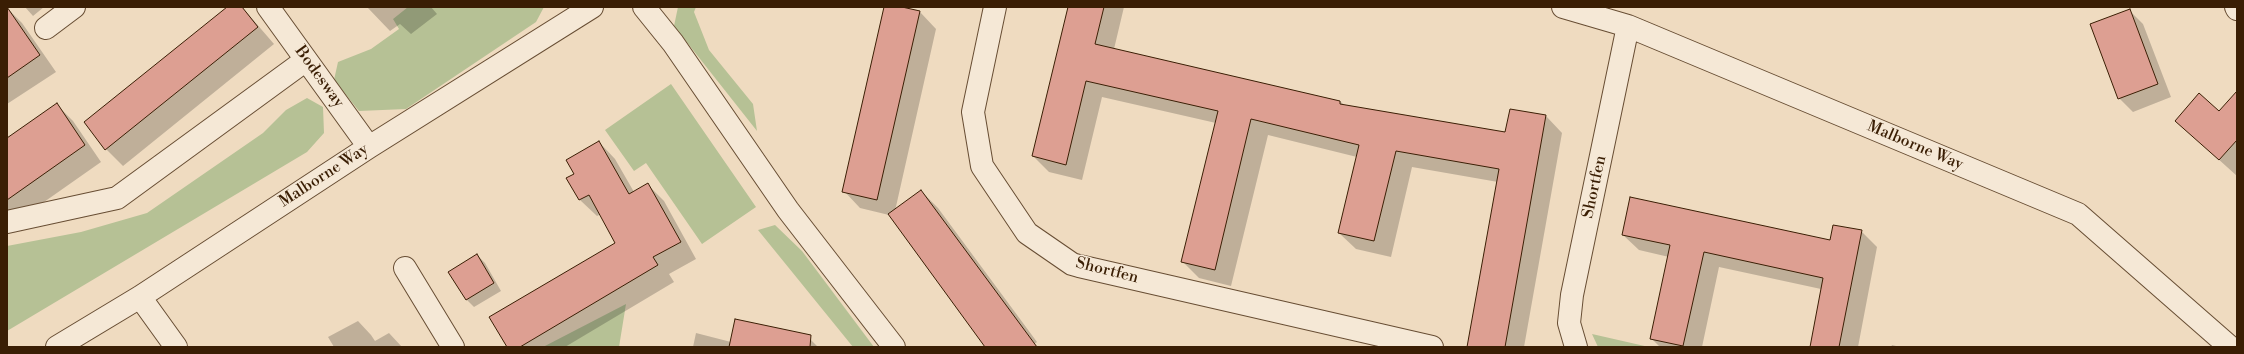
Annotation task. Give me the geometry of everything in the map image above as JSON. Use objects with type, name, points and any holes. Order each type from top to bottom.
[{"type":"street","points":[[46,28],[74,7]]},
{"type":"street","name":"Bodesway","points":[[268,7],[369,147]]},
{"type":"street","name":"Malborne Way","points":[[57,347],[140,297],[369,147],[592,7]]},
{"type":"street","points":[[644,7],[673,44],[788,210],[894,347]]},
{"type":"street","name":"Shortfen","points":[[995,7],[973,112],[982,166],[1027,233],[1072,264],[1079,266],[1432,347]]},
{"type":"street","name":"Malborne Way","points":[[1563,7],[1628,26],[2078,214],[2230,347]]},
{"type":"street","name":"Shortfen","points":[[1576,347],[1569,323],[1572,295],[1628,26]]},
{"type":"street","points":[[7,222],[117,198],[306,60]]},
{"type":"street","points":[[405,268],[453,347]]},
{"type":"street","points":[[140,297],[176,347]]},
{"type":"green space","points":[[408,7],[544,7],[536,22],[406,109],[359,111],[334,80],[338,62],[371,49],[399,29],[393,19]]},
{"type":"green space","points":[[678,7],[696,7],[694,12],[709,50],[753,104],[757,131],[674,26]]},
{"type":"green space","points":[[671,84],[756,207],[702,244],[646,163],[634,171],[605,130]]},
{"type":"green space","points":[[307,98],[323,107],[324,133],[307,152],[7,331],[7,246],[81,232],[147,213],[263,133],[286,110]]},
{"type":"green space","points":[[775,225],[802,251],[874,347],[853,347],[758,230]]},
{"type":"green space","points":[[626,304],[619,347],[543,347]]},
{"type":"green space","points":[[1592,334],[1649,347],[1598,347]]},
{"type":"building","points":[[7,7],[40,55],[7,78]]},
{"type":"building","points":[[227,7],[242,7],[258,27],[105,150],[84,122]]},
{"type":"building","points":[[884,7],[902,7],[920,11],[877,200],[842,192]]},
{"type":"building","points":[[1068,7],[1104,7],[1095,44],[1340,101],[1340,104],[1505,132],[1510,109],[1546,115],[1505,347],[1467,347],[1499,169],[1396,151],[1374,241],[1338,233],[1359,145],[1251,119],[1215,270],[1181,262],[1218,111],[1086,81],[1066,165],[1032,156]]},
{"type":"building","points":[[2130,9],[2158,84],[2118,99],[2090,24]]},
{"type":"building","points":[[2237,91],[2237,140],[2219,160],[2175,121],[2199,93],[2219,111]]},
{"type":"building","points":[[57,103],[85,145],[7,200],[7,138]]},
{"type":"building","points":[[599,141],[629,194],[648,183],[681,242],[653,257],[658,265],[520,347],[507,347],[489,317],[615,243],[589,195],[579,200],[566,178],[574,174],[566,160]]},
{"type":"building","points":[[921,190],[1037,347],[985,347],[888,214]]},
{"type":"building","points":[[1630,197],[1830,240],[1833,225],[1862,230],[1839,347],[1810,347],[1823,278],[1704,252],[1683,346],[1650,339],[1670,245],[1622,235]]},
{"type":"building","points":[[477,254],[494,283],[466,300],[448,272]]},
{"type":"building","points":[[735,319],[811,335],[810,347],[729,347]]}]
